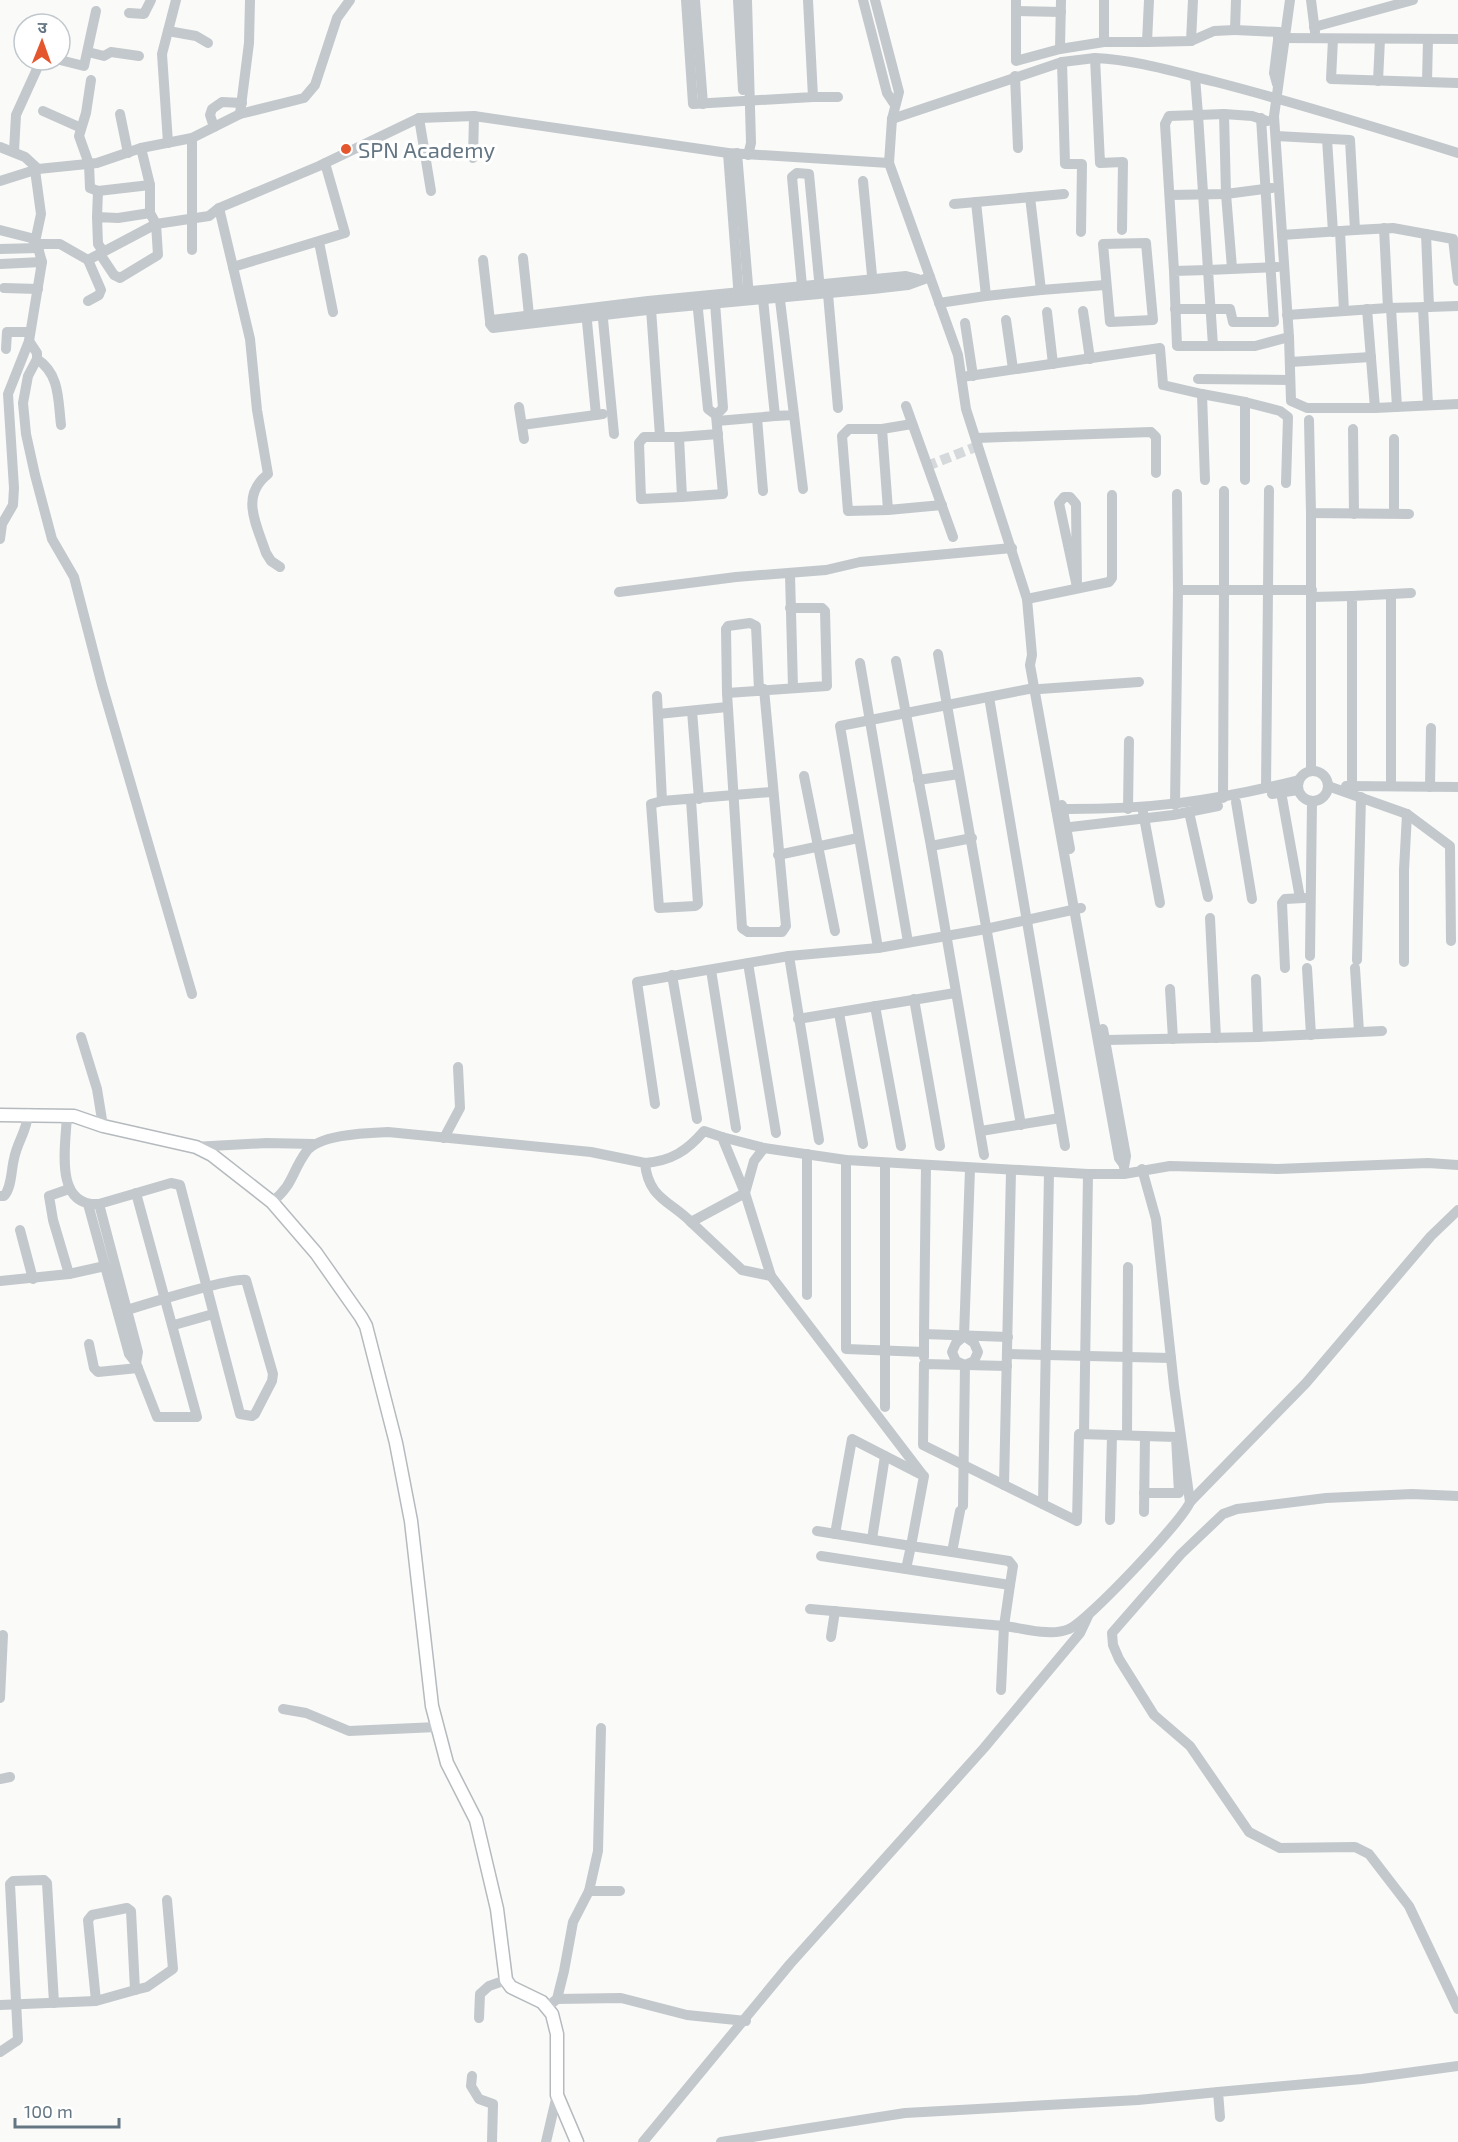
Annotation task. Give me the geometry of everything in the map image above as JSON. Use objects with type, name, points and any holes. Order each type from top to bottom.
[{"type":"main road","points":[[0,1115],[28,1113],[71,1115],[103,1125],[193,1146],[226,1165],[272,1202],[316,1253],[366,1326],[396,1443],[411,1521],[432,1706],[454,1779],[476,1820],[496,1909],[506,1980],[512,1987],[552,2003],[557,2034],[557,2095],[578,2142]]},
{"type":"street","points":[[129,13],[144,14],[151,0]]},
{"type":"street","points":[[168,143],[162,61],[176,0]]},
{"type":"street","points":[[241,109],[250,31],[250,0]]},
{"type":"street","points":[[0,181],[36,169],[89,164],[141,148],[192,138],[241,109],[304,98],[310,92],[337,18],[350,0]]},
{"type":"street","points":[[686,0],[693,104],[838,97]]},
{"type":"street","points":[[695,0],[703,104]]},
{"type":"street","points":[[738,0],[751,143],[740,152]]},
{"type":"street","points":[[746,100],[747,0]]},
{"type":"street","points":[[808,0],[813,97]]},
{"type":"street","points":[[863,0],[887,93],[895,105]]},
{"type":"street","points":[[876,0],[899,92],[892,119],[890,163],[958,355],[968,376]]},
{"type":"street","points":[[1104,0],[1104,42]]},
{"type":"street","points":[[1147,42],[1149,0]]},
{"type":"street","points":[[1191,42],[1193,0]]},
{"type":"street","points":[[1235,30],[1236,0]]},
{"type":"street","points":[[1284,0],[1281,36],[1282,74],[1277,85],[1274,123],[1288,317],[1291,401],[1307,408],[1375,408],[1458,404]]},
{"type":"street","points":[[1281,36],[1290,0]]},
{"type":"street","points":[[1311,0],[1315,33]]},
{"type":"street","points":[[1060,49],[1061,6],[1016,5],[1016,61],[1060,49],[1104,42],[1191,42],[1214,31],[1235,30],[1281,36],[1315,33],[1413,0]]},
{"type":"street","points":[[72,64],[81,67],[86,64],[96,11]]},
{"type":"street","points":[[168,31],[196,36],[208,43]]},
{"type":"street","points":[[1315,33],[1333,39],[1458,39]]},
{"type":"street","points":[[1333,39],[1331,79],[1458,83]]},
{"type":"street","points":[[1378,81],[1380,39]]},
{"type":"street","points":[[1426,82],[1428,39]]},
{"type":"street","points":[[88,52],[104,56],[111,52],[139,56]]},
{"type":"street","points":[[892,119],[1015,76],[1062,62],[1095,58],[1126,60],[1276,98],[1458,153]]},
{"type":"street","points":[[1095,58],[1101,163]]},
{"type":"street","points":[[1062,62],[1065,165],[1123,162],[1122,230]]},
{"type":"street","points":[[14,151],[16,116],[35,72]]},
{"type":"street","points":[[1015,76],[1018,148]]},
{"type":"street","points":[[1195,77],[1205,194],[1212,346]]},
{"type":"street","points":[[92,80],[87,113],[79,127],[79,138],[86,150],[89,164],[89,186],[98,191],[150,185]]},
{"type":"street","points":[[214,127],[210,115],[212,109],[222,102],[241,109]]},
{"type":"street","points":[[43,111],[79,127]]},
{"type":"street","points":[[120,114],[128,153]]},
{"type":"street","points":[[1274,123],[1261,118],[1224,114],[1169,116],[1166,120],[1177,346],[1255,346],[1289,337]]},
{"type":"street","points":[[1224,114],[1226,194],[1232,268]]},
{"type":"street","points":[[88,260],[156,224],[209,216],[219,208],[325,163],[419,118],[474,116],[740,152],[890,163]]},
{"type":"street","points":[[473,158],[474,116]]},
{"type":"street","points":[[419,118],[431,191]]},
{"type":"street","points":[[1261,118],[1274,322]]},
{"type":"street","points":[[1276,136],[1350,140],[1355,230]]},
{"type":"street","points":[[192,138],[195,217],[192,250]]},
{"type":"street","points":[[1327,139],[1344,311]]},
{"type":"street","points":[[0,147],[14,151],[36,169],[41,214],[37,245],[42,262],[24,403],[26,434],[35,475],[52,539],[74,577],[102,685],[192,994]]},
{"type":"street","points":[[98,191],[98,244],[117,277],[134,271],[158,255],[156,224],[150,213],[150,185],[141,148]]},
{"type":"street","points":[[740,152],[744,296]]},
{"type":"street","points":[[233,267],[345,233],[325,163]]},
{"type":"street","points":[[1081,232],[1082,164]]},
{"type":"street","points":[[802,286],[792,177],[796,172],[809,174],[838,408]]},
{"type":"street","points":[[863,181],[873,284]]},
{"type":"street","points":[[1170,195],[1226,194],[1279,188]]},
{"type":"street","points":[[954,204],[1064,194]]},
{"type":"street","points":[[1030,197],[1041,290]]},
{"type":"street","points":[[976,202],[986,296]]},
{"type":"street","points":[[219,208],[250,339],[257,410],[268,474],[256,483],[251,497],[266,553],[280,567]]},
{"type":"street","points":[[97,217],[118,218],[150,213]]},
{"type":"street","points":[[1282,235],[1384,228],[1453,239],[1458,281]]},
{"type":"street","points":[[1384,228],[1396,407]]},
{"type":"street","points":[[0,230],[31,238],[37,245]]},
{"type":"street","points":[[1426,234],[1428,405]]},
{"type":"street","points":[[319,242],[333,312]]},
{"type":"street","points":[[1146,243],[1153,320],[1110,322],[1105,285],[1103,244],[1146,243]]},
{"type":"street","points":[[0,249],[60,244],[88,260],[101,290],[99,296],[88,301]]},
{"type":"street","points":[[523,258],[529,315]]},
{"type":"street","points":[[483,260],[490,321],[493,328],[602,311],[744,296],[823,291],[873,284],[906,276],[918,279],[930,277]]},
{"type":"street","points":[[0,264],[42,262]]},
{"type":"street","points":[[1174,271],[1284,267]]},
{"type":"street","points":[[939,303],[1041,290],[1105,285]]},
{"type":"street","points":[[602,311],[651,309],[698,301],[715,303],[744,296],[763,299],[802,286],[823,291]]},
{"type":"street","points":[[4,288],[38,289]]},
{"type":"street","points":[[779,293],[803,489]]},
{"type":"street","points":[[763,299],[775,416]]},
{"type":"street","points":[[698,301],[708,409],[716,418],[718,434],[723,494],[640,499],[639,443],[644,437],[718,434]]},
{"type":"street","points":[[715,303],[723,408],[716,418]]},
{"type":"street","points":[[1175,309],[1230,309],[1233,322],[1238,323],[1274,322],[1288,317],[1367,309],[1458,306]]},
{"type":"street","points":[[651,309],[660,436]]},
{"type":"street","points":[[1367,309],[1375,408]]},
{"type":"street","points":[[602,311],[614,434]]},
{"type":"street","points":[[1083,311],[1090,359]]},
{"type":"street","points":[[1047,312],[1053,364]]},
{"type":"street","points":[[490,321],[529,315],[586,313]]},
{"type":"street","points":[[586,313],[596,415]]},
{"type":"street","points":[[1006,320],[1013,369]]},
{"type":"street","points":[[965,323],[968,376],[966,409],[1027,599],[1032,655],[1030,665],[1037,688],[1078,908],[1106,1041],[1126,1156],[1124,1170]]},
{"type":"street","points":[[6,349],[8,332],[33,346],[48,366],[55,377],[61,425]]},
{"type":"street","points":[[0,539],[2,524],[13,505],[14,488],[8,394],[33,346]]},
{"type":"street","points":[[968,376],[1160,348],[1163,385],[1245,402],[1280,411],[1288,417],[1286,483]]},
{"type":"street","points":[[1290,362],[1371,357]]},
{"type":"street","points":[[1198,379],[1290,380]]},
{"type":"street","points":[[1202,394],[1204,480]]},
{"type":"street","points":[[1245,402],[1245,480]]},
{"type":"street","points":[[906,406],[953,537]]},
{"type":"street","points":[[519,407],[524,439]]},
{"type":"street","points":[[522,425],[612,413]]},
{"type":"street","points":[[716,418],[794,415]]},
{"type":"street","points":[[757,418],[763,491]]},
{"type":"street","points":[[1059,809],[1128,808],[1143,813],[1189,812],[1281,792],[1298,785],[1311,771],[1312,593],[1309,420]]},
{"type":"street","points":[[912,424],[882,429],[849,429],[842,436],[848,511],[942,505]]},
{"type":"street","points":[[882,429],[888,510]]},
{"type":"street","points":[[1353,429],[1354,514]]},
{"type":"street","points":[[976,438],[1151,432],[1156,437],[1156,473]]},
{"type":"street","points":[[679,437],[682,496]]},
{"type":"street","points":[[1394,439],[1394,513]]},
{"type":"street","points":[[1266,788],[1269,490]]},
{"type":"street","points":[[1223,798],[1224,491]]},
{"type":"street","points":[[1175,805],[1177,494]]},
{"type":"street","points":[[1027,599],[1109,582],[1114,574],[1112,495]]},
{"type":"street","points":[[1059,503],[1065,509],[1076,504],[1077,587],[1059,503]]},
{"type":"street","points":[[1311,513],[1409,514]]},
{"type":"street","points":[[619,592],[736,577],[826,570],[860,562],[1012,548]]},
{"type":"street","points":[[790,574],[793,688]]},
{"type":"street","points":[[1178,590],[1268,590],[1352,596],[1412,593]]},
{"type":"street","points":[[1391,594],[1391,786]]},
{"type":"street","points":[[1352,596],[1353,786]]},
{"type":"street","points":[[727,693],[827,686],[825,622],[822,608],[790,608]]},
{"type":"street","points":[[750,623],[756,626],[785,930],[744,931],[727,693],[726,629],[728,626],[750,623]]},
{"type":"street","points":[[938,654],[1021,1125]]},
{"type":"street","points":[[896,661],[931,846],[984,1155]]},
{"type":"street","points":[[860,663],[908,942]]},
{"type":"street","points":[[878,948],[840,726],[1037,688],[1139,682]]},
{"type":"street","points":[[657,696],[662,801]]},
{"type":"street","points":[[989,697],[1065,1146]]},
{"type":"street","points":[[658,714],[727,707]]},
{"type":"street","points":[[692,711],[695,799],[698,904],[663,909],[657,906],[650,806],[662,801],[695,799],[733,796],[771,792]]},
{"type":"street","points":[[1430,787],[1431,728]]},
{"type":"street","points":[[1128,808],[1129,741]]},
{"type":"street","points":[[1311,771],[1323,774],[1328,786],[1327,793],[1312,802]]},
{"type":"street","points":[[918,780],[959,774]]},
{"type":"street","points":[[804,776],[835,931]]},
{"type":"street","points":[[1063,828],[1266,788],[1298,785]]},
{"type":"street","points":[[1298,785],[1304,798],[1312,802]]},
{"type":"street","points":[[1328,786],[1458,787]]},
{"type":"street","points":[[1328,786],[1407,814],[1454,848],[1450,941]]},
{"type":"street","points":[[1281,792],[1305,898]]},
{"type":"street","points":[[1359,1032],[1356,964],[1361,797]]},
{"type":"street","points":[[1236,802],[1251,899]]},
{"type":"street","points":[[1311,1035],[1305,898],[1312,802]]},
{"type":"street","points":[[1189,812],[1208,897]]},
{"type":"street","points":[[1143,813],[1160,903]]},
{"type":"street","points":[[1404,962],[1404,870],[1407,814]]},
{"type":"street","points":[[778,855],[858,838]]},
{"type":"street","points":[[931,846],[972,838]]},
{"type":"street","points":[[1285,968],[1282,903],[1285,899],[1305,898]]},
{"type":"street","points":[[654,1104],[637,982],[789,956],[878,948],[1027,921],[1078,908]]},
{"type":"street","points":[[1078,908],[1119,1158],[1124,1170]]},
{"type":"street","points":[[1210,918],[1216,1038]]},
{"type":"street","points":[[789,956],[819,1140]]},
{"type":"street","points":[[748,963],[776,1133]]},
{"type":"street","points":[[711,970],[736,1128]]},
{"type":"street","points":[[672,975],[698,1119]]},
{"type":"street","points":[[1256,979],[1258,1037]]},
{"type":"street","points":[[1170,989],[1173,1039]]},
{"type":"street","points":[[798,1019],[955,993]]},
{"type":"street","points":[[914,999],[940,1146]]},
{"type":"street","points":[[875,1006],[901,1146]]},
{"type":"street","points":[[839,1013],[863,1144]]},
{"type":"street","points":[[1106,1041],[1382,1031]]},
{"type":"street","points":[[81,1037],[97,1089],[103,1125]]},
{"type":"street","points":[[444,1138],[460,1108],[458,1067]]},
{"type":"street","points":[[0,1196],[4,1196],[8,1190],[14,1156],[27,1130],[28,1113]]},
{"type":"street","points":[[71,1115],[64,1164],[69,1189],[93,1204],[122,1311]]},
{"type":"street","points":[[981,1131],[1060,1118]]},
{"type":"street","points":[[193,1146],[314,1144],[363,1133],[387,1131],[591,1152],[645,1163],[673,1158],[690,1147],[704,1131],[764,1148],[846,1160],[1011,1171],[1088,1174],[1216,1166],[1277,1169],[1428,1163],[1458,1165]]},
{"type":"street","points":[[722,1137],[746,1193],[771,1276],[924,1476],[906,1569]]},
{"type":"street","points":[[272,1202],[287,1190],[306,1151],[314,1144]]},
{"type":"street","points":[[691,1222],[746,1193],[754,1161],[764,1148]]},
{"type":"street","points":[[807,1154],[807,1295]]},
{"type":"street","points":[[846,1160],[846,1349],[924,1352]]},
{"type":"street","points":[[645,1163],[650,1182],[661,1200],[691,1222],[742,1270],[771,1276]]},
{"type":"street","points":[[885,1163],[885,1407]]},
{"type":"street","points":[[926,1166],[923,1445],[1077,1521],[1079,1434],[1176,1437],[1179,1493],[1144,1493]]},
{"type":"street","points":[[964,1336],[974,1343],[978,1352],[974,1361],[965,1365],[956,1361],[952,1352],[956,1343],[964,1336],[970,1169]]},
{"type":"street","points":[[1142,1169],[1156,1219],[1190,1502]]},
{"type":"street","points":[[1004,1485],[1011,1171]]},
{"type":"street","points":[[1043,1504],[1049,1172]]},
{"type":"street","points":[[1084,1434],[1088,1174]]},
{"type":"street","points":[[93,1204],[171,1183],[180,1185],[206,1288],[240,1414],[252,1416],[255,1414],[273,1378],[248,1283],[243,1279],[206,1288],[122,1311]]},
{"type":"street","points":[[69,1189],[50,1196],[53,1220],[69,1274]]},
{"type":"street","points":[[93,1204],[105,1266],[138,1352],[137,1365],[157,1417],[197,1418],[174,1325],[136,1193]]},
{"type":"street","points":[[810,1609],[1065,1631],[1088,1616],[1174,1527],[1190,1502],[1306,1383],[1431,1236],[1458,1210]]},
{"type":"street","points":[[20,1230],[33,1279]]},
{"type":"street","points":[[0,1281],[69,1274],[105,1266]]},
{"type":"street","points":[[1127,1435],[1128,1267]]},
{"type":"street","points":[[174,1325],[213,1314]]},
{"type":"street","points":[[924,1334],[1008,1337]]},
{"type":"street","points":[[89,1344],[94,1368],[98,1372],[137,1365]]},
{"type":"street","points":[[1007,1354],[1171,1358]]},
{"type":"street","points":[[924,1364],[1007,1366]]},
{"type":"street","points":[[952,1552],[961,1509],[965,1365]]},
{"type":"street","points":[[1110,1520],[1112,1435]]},
{"type":"street","points":[[1144,1512],[1145,1436]]},
{"type":"street","points":[[835,1534],[852,1439],[924,1476]]},
{"type":"street","points":[[872,1539],[885,1456]]},
{"type":"street","points":[[1458,1496],[1401,1494],[1326,1498],[1238,1509],[1223,1514],[1173,1563],[1112,1633],[1112,1641],[1119,1659],[1154,1715],[1190,1746],[1249,1832],[1280,1848],[1355,1847],[1369,1854],[1409,1906],[1458,2009]]},
{"type":"street","points":[[817,1532],[1009,1561],[1013,1566],[1004,1626],[1000,1690]]},
{"type":"street","points":[[820,1556],[1010,1585]]},
{"type":"street","points":[[831,1637],[835,1611]]},
{"type":"street","points":[[643,2142],[852,1893],[984,1748],[1080,1633],[1088,1616]]},
{"type":"street","points":[[0,1698],[3,1635]]},
{"type":"street","points":[[283,1709],[306,1713],[349,1731],[438,1727]]},
{"type":"street","points":[[602,1728],[598,1851],[589,1891],[569,1934],[552,2003],[621,1998],[687,2015],[746,2020]]},
{"type":"street","points":[[0,2052],[18,2040],[10,1884],[12,1881],[44,1880],[47,1883],[54,2003]]},
{"type":"street","points":[[589,1891],[620,1891]]},
{"type":"street","points":[[0,2005],[96,2001],[147,1987],[173,1969],[167,1900]]},
{"type":"street","points":[[96,2001],[88,1920],[92,1915],[127,1908],[131,1911],[135,1990]]},
{"type":"street","points":[[479,2018],[480,1994],[489,1986],[506,1980]]},
{"type":"street","points":[[721,2142],[905,2114],[1127,2101],[1362,2079],[1458,2066]]},
{"type":"street","points":[[472,2076],[471,2085],[479,2099],[493,2104],[492,2142]]},
{"type":"street","points":[[1218,2092],[1220,2117]]},
{"type":"street","points":[[546,2142],[557,2095]]},
{"type":"tunnel","points":[[927,466],[978,446]]},
{"type":"place","name":"SPN Academy","points":[[346,149]]}]
